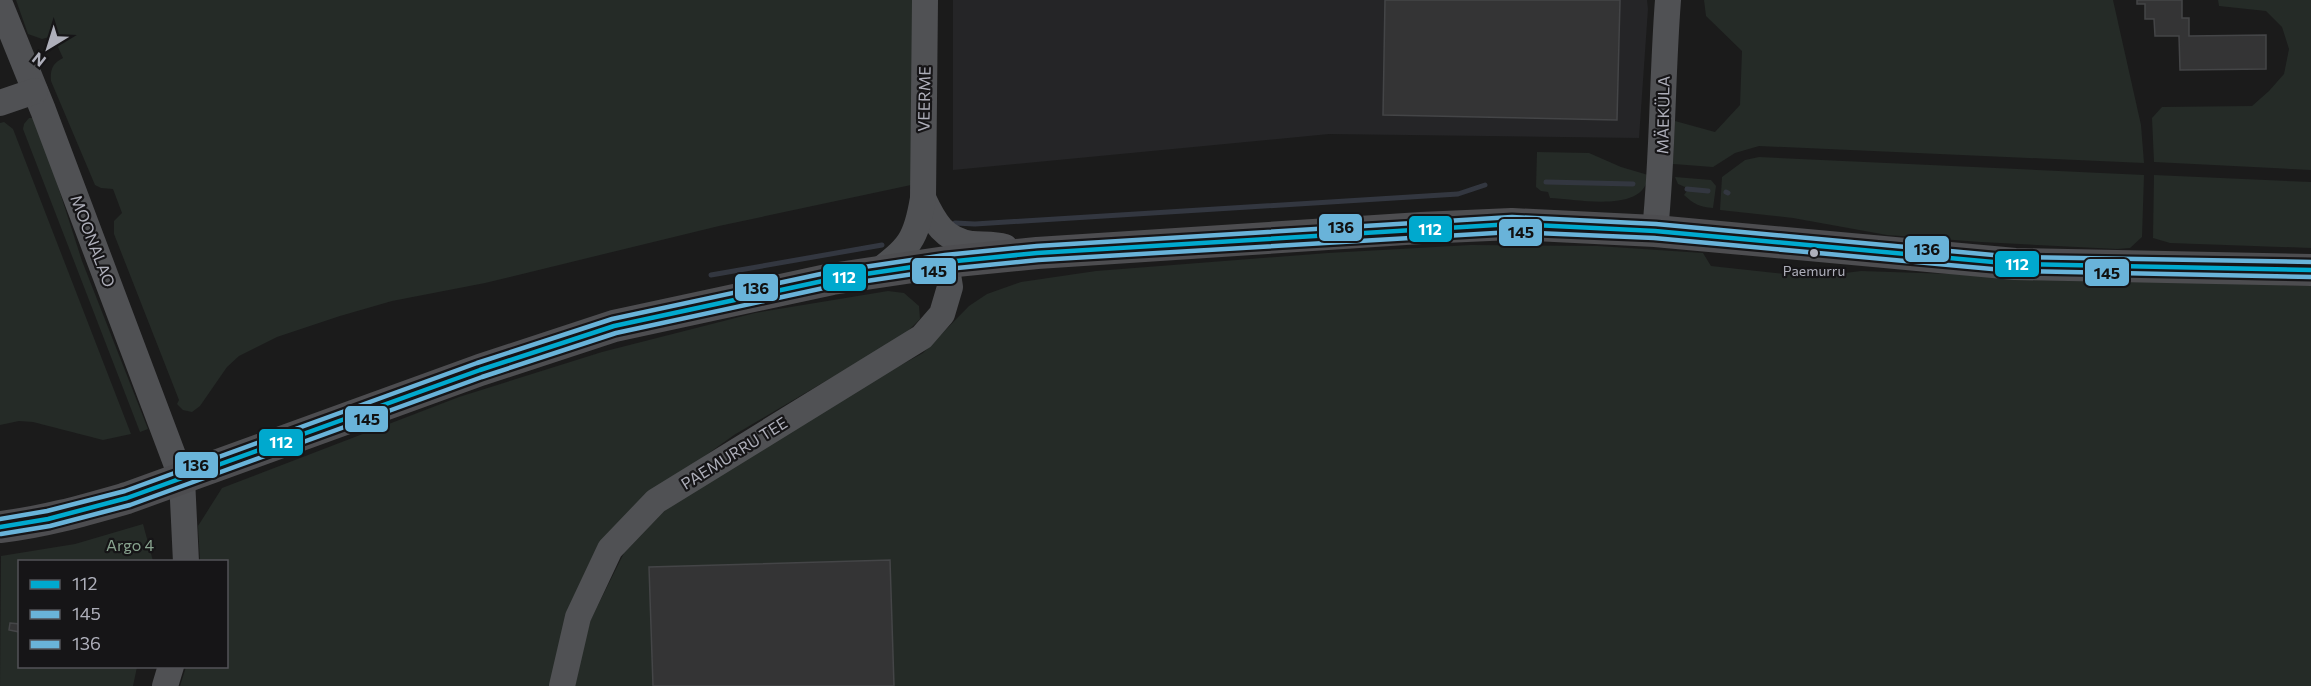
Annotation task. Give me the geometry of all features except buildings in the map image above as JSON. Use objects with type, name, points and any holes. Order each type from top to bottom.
[{"type":"main road","points":[[0,527],[26,525],[128,498],[480,370],[614,326],[832,279],[946,262],[1037,253],[1512,224],[1655,231],[2014,264],[2311,270]]},
{"type":"street","name":"VEERME","points":[[876,273],[909,245],[917,228],[923,198],[925,0]]},
{"type":"street","name":"MÄEKÜLA","points":[[1655,231],[1661,171],[1664,48],[1668,0]]},
{"type":"street","name":"MOONALAO","points":[[0,4],[182,479],[186,560]]},
{"type":"street","points":[[0,103],[35,91]]},
{"type":"street","name":"VEERME","points":[[923,198],[933,220],[942,231],[956,241],[999,245],[1037,253]]},
{"type":"street","name":"PAEMURRU TEE","points":[[561,686],[578,617],[610,549],[656,501],[922,337],[942,314],[950,287],[946,262]]},
{"type":"street","points":[[165,686],[170,668]]},
{"type":"shaded area","points":[[953,0],[1647,0],[1639,138],[1329,134],[953,170]]},
{"type":"green space","points":[[16,0],[914,0],[911,185],[719,226],[485,283],[392,301],[340,316],[277,337],[239,356],[227,367],[200,406],[192,412],[183,410],[177,404],[179,400],[114,234],[114,221],[122,213],[113,189],[95,185],[51,81],[53,67],[63,58],[53,36],[42,39],[28,34]]},
{"type":"green space","points":[[1704,0],[2113,0],[2141,125],[2144,163],[1759,146],[1735,153],[1713,167],[1673,164],[1675,121],[1715,132],[1740,105],[1742,51],[1706,16]]},
{"type":"green space","points":[[2218,0],[2311,0],[2311,170],[2154,162],[2152,118],[2162,107],[2252,106],[2284,74],[2289,49],[2282,27],[2266,11],[2219,6]]},
{"type":"green space","points":[[29,118],[36,118],[82,261],[148,429],[140,432],[23,129]]},
{"type":"green space","points":[[4,122],[13,129],[131,434],[103,440],[33,422],[19,421],[0,425],[0,123]]},
{"type":"green space","points":[[1537,152],[1589,153],[1621,167],[1648,175],[1644,187],[1636,195],[1623,200],[1592,201],[1550,198],[1548,192],[1536,187]]},
{"type":"green space","points":[[1759,157],[2144,175],[2142,237],[2130,248],[2117,249],[1981,242],[1887,235],[1793,218],[1720,210],[1722,177],[1745,160]]},
{"type":"green space","points":[[2154,175],[2311,182],[2311,248],[2170,243],[2153,238]]},
{"type":"green space","points":[[1675,177],[1711,180],[1716,186],[1713,208],[1700,206],[1684,195],[1687,191],[1685,187],[1678,184]]},
{"type":"green space","points":[[1471,245],[1598,246],[1703,253],[1711,266],[1813,277],[1861,271],[2311,286],[2311,686],[574,686],[590,621],[624,553],[672,503],[811,414],[923,353],[969,306],[987,294],[1021,282],[1096,271],[1328,253]]},
{"type":"green space","points":[[888,291],[904,293],[919,306],[920,319],[904,335],[734,435],[645,499],[550,686],[180,686],[186,668],[228,668],[228,560],[200,560],[198,526],[222,488],[459,397],[602,352],[755,313]]},
{"type":"green space","name":"Argo 4","points":[[143,524],[153,560],[18,560],[18,668],[137,668],[133,686],[0,686],[1,556],[75,544]]},
{"type":"waterway","points":[[1546,182],[1633,184]]},
{"type":"waterway","points":[[955,223],[975,224],[1458,194],[1485,185]]},
{"type":"waterway","points":[[1687,189],[1708,191]]},
{"type":"waterway","points":[[711,275],[882,245]]},
{"type":"transit line","name":"136","points":[[0,519],[47,511],[125,491],[477,363],[612,319],[830,272],[945,255],[1037,246],[1512,217],[1656,224],[2015,257],[2311,262]]},
{"type":"transit line","name":"112","points":[[0,527],[48,519],[127,498],[480,370],[614,326],[832,279],[946,262],[1037,253],[1512,224],[1655,231],[2015,264],[2311,270]]},
{"type":"transit line","name":"145","points":[[1,534],[50,526],[130,505],[482,377],[616,333],[833,286],[947,269],[1038,260],[1512,232],[1654,238],[2014,271],[2311,277]]},
{"type":"place","name":"Paemurru","points":[[1814,253]]}]
